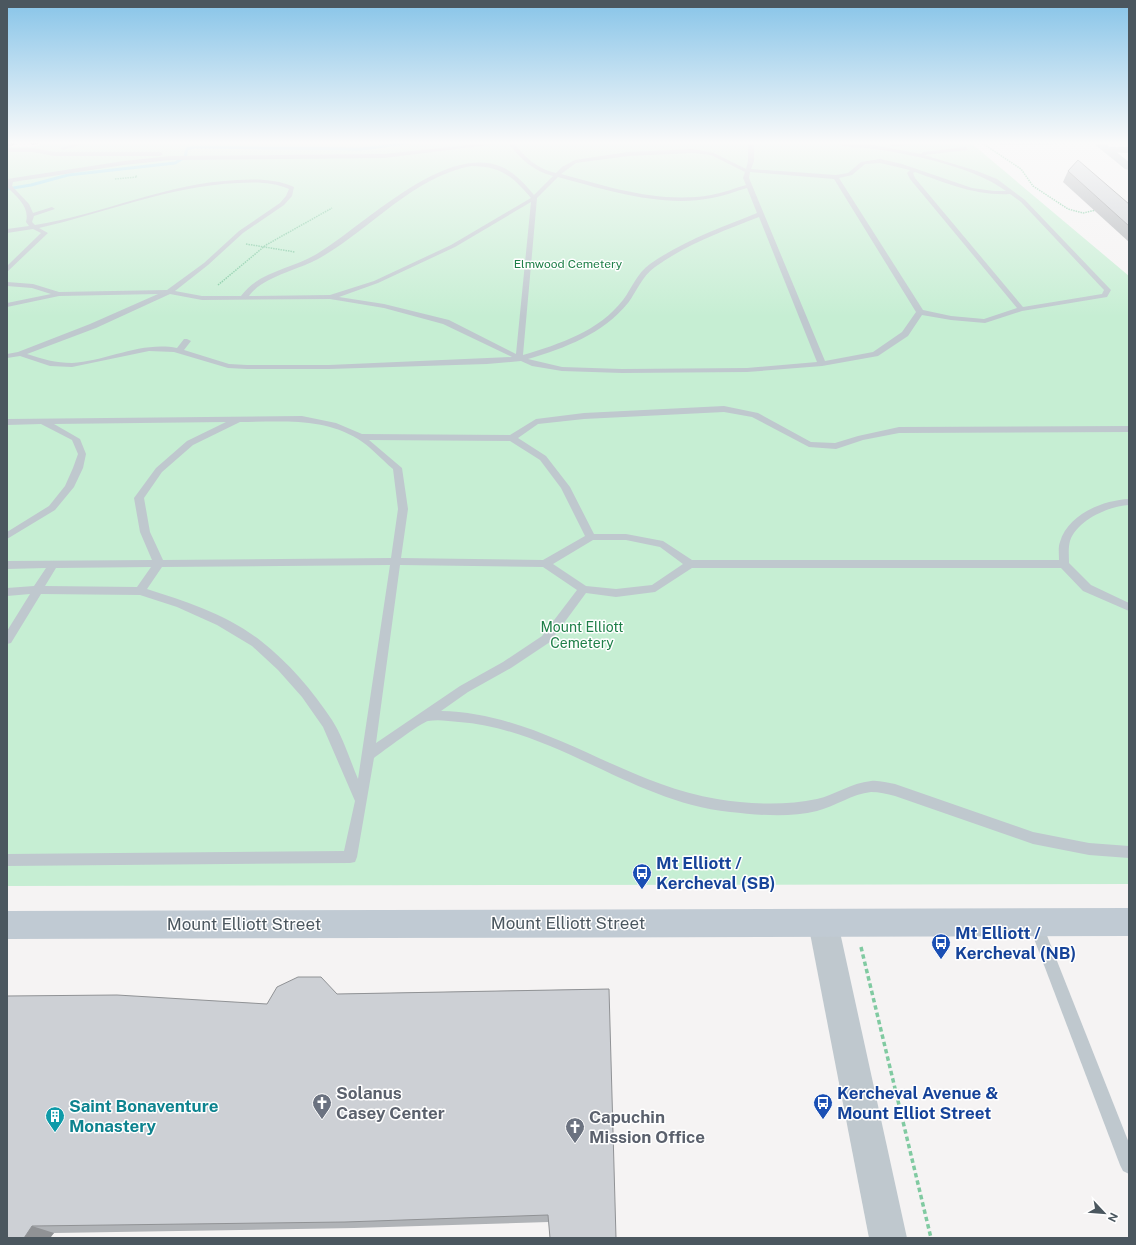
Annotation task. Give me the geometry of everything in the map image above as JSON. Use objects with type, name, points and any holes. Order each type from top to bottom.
[{"type":"main road","name":"Mount Elliott Street","points":[[7,925],[1129,922]]},
{"type":"street","points":[[823,923],[888,1238]]},
{"type":"lane","points":[[7,270],[45,233],[36,229],[29,222],[31,215],[23,201]]},
{"type":"lane","points":[[7,232],[36,229],[134,201]]},
{"type":"lane","points":[[7,356],[20,354],[93,326],[168,292],[206,264],[263,216],[285,201]]},
{"type":"lane","points":[[244,297],[246,293],[258,284],[317,257],[397,201]]},
{"type":"lane","points":[[331,297],[376,282],[453,246],[529,201]]},
{"type":"lane","points":[[519,358],[534,201]]},
{"type":"lane","points":[[755,201],[822,364]]},
{"type":"lane","points":[[851,201],[920,312],[951,318],[985,321],[1021,309],[1105,296],[1108,290],[1023,201]]},
{"type":"lane","points":[[931,201],[1021,309]]},
{"type":"lane","points":[[31,215],[52,209]]},
{"type":"lane","points":[[20,354],[50,364],[72,364],[92,362],[149,349],[179,351],[228,366],[328,367],[487,362],[519,358],[559,347],[587,334],[602,324],[617,310],[629,296],[643,274],[652,266],[702,237],[761,214]]},
{"type":"lane","points":[[7,284],[33,286],[59,294]]},
{"type":"lane","points":[[7,305],[59,294],[168,292],[202,298],[331,297],[378,305],[446,322],[519,358],[535,364],[553,368],[622,372],[747,370],[822,364],[875,354],[905,334],[920,312]]},
{"type":"lane","points":[[179,351],[187,341]]},
{"type":"lane","points":[[512,438],[536,422],[584,416],[717,409],[755,415],[809,444],[836,446],[861,438],[899,430],[1129,429]]},
{"type":"lane","points":[[159,563],[147,540],[141,520],[139,498],[158,470],[190,443],[240,419]]},
{"type":"lane","points":[[7,422],[302,419],[333,425],[361,438],[397,468],[403,509],[361,802],[350,857],[7,860]]},
{"type":"lane","points":[[7,536],[52,508],[69,487],[78,468],[82,454],[76,439],[41,421]]},
{"type":"lane","points":[[361,438],[512,438],[543,458],[565,487],[591,537]]},
{"type":"lane","points":[[1064,564],[1065,541],[1078,524],[1109,504],[1129,502]]},
{"type":"lane","points":[[544,564],[591,537],[626,537],[663,544],[690,564]]},
{"type":"lane","points":[[7,565],[396,560],[544,564],[583,589],[616,593],[655,588],[690,564],[1064,564],[1087,588],[1129,607]]},
{"type":"lane","points":[[140,591],[159,563]]},
{"type":"lane","points":[[7,640],[53,565]]},
{"type":"lane","points":[[368,756],[424,716],[546,639],[583,589]]},
{"type":"lane","points":[[7,592],[38,590],[140,591],[182,604],[221,622],[256,643],[282,667],[306,694],[328,724],[361,802]]},
{"type":"lane","points":[[424,716],[464,717],[504,725],[534,735],[640,782],[680,796],[717,805],[759,808],[816,805],[869,786],[918,798],[1033,838],[1089,849],[1129,852]]},
{"type":"lane","points":[[1035,922],[1129,1166]]},
{"type":"path","points":[[1056,201],[1068,209],[1083,212],[1096,210]]},
{"type":"path","points":[[202,298],[265,246],[332,208]]},
{"type":"path","points":[[230,243],[265,246],[317,257]]},
{"type":"path","points":[[855,923],[931,1238]]},
{"type":"green space","name":"Mount Elliott Cemetery","points":[[7,201],[1040,201],[1129,276],[1129,884],[7,886]]},
{"type":"building","points":[[1101,201],[1126,201],[1129,204],[1129,226]]},
{"type":"building","name":"Solanus Casey Center","points":[[298,977],[321,977],[337,994],[609,989],[616,1238],[550,1238],[548,1215],[345,1222],[32,1226],[24,1238],[7,1238],[7,996],[117,995],[267,1004],[277,987]]},
{"type":"place","name":"Mt Elliott / Kercheval (SB)","points":[[642,890]]},
{"type":"place","name":"Mt Elliott / Kercheval (NB)","points":[[941,960]]},
{"type":"place","name":"Solanus Casey Center","points":[[322,1120]]},
{"type":"place","name":"Kercheval Avenue & Mount Elliot Street","points":[[823,1120]]},
{"type":"place","name":"Saint Bonaventure Monastery","points":[[55,1133]]},
{"type":"place","name":"Capuchin Mission Office","points":[[575,1144]]},
{"type":"park label","name":"Elmwood Cemetery","points":[[568,264]]}]
